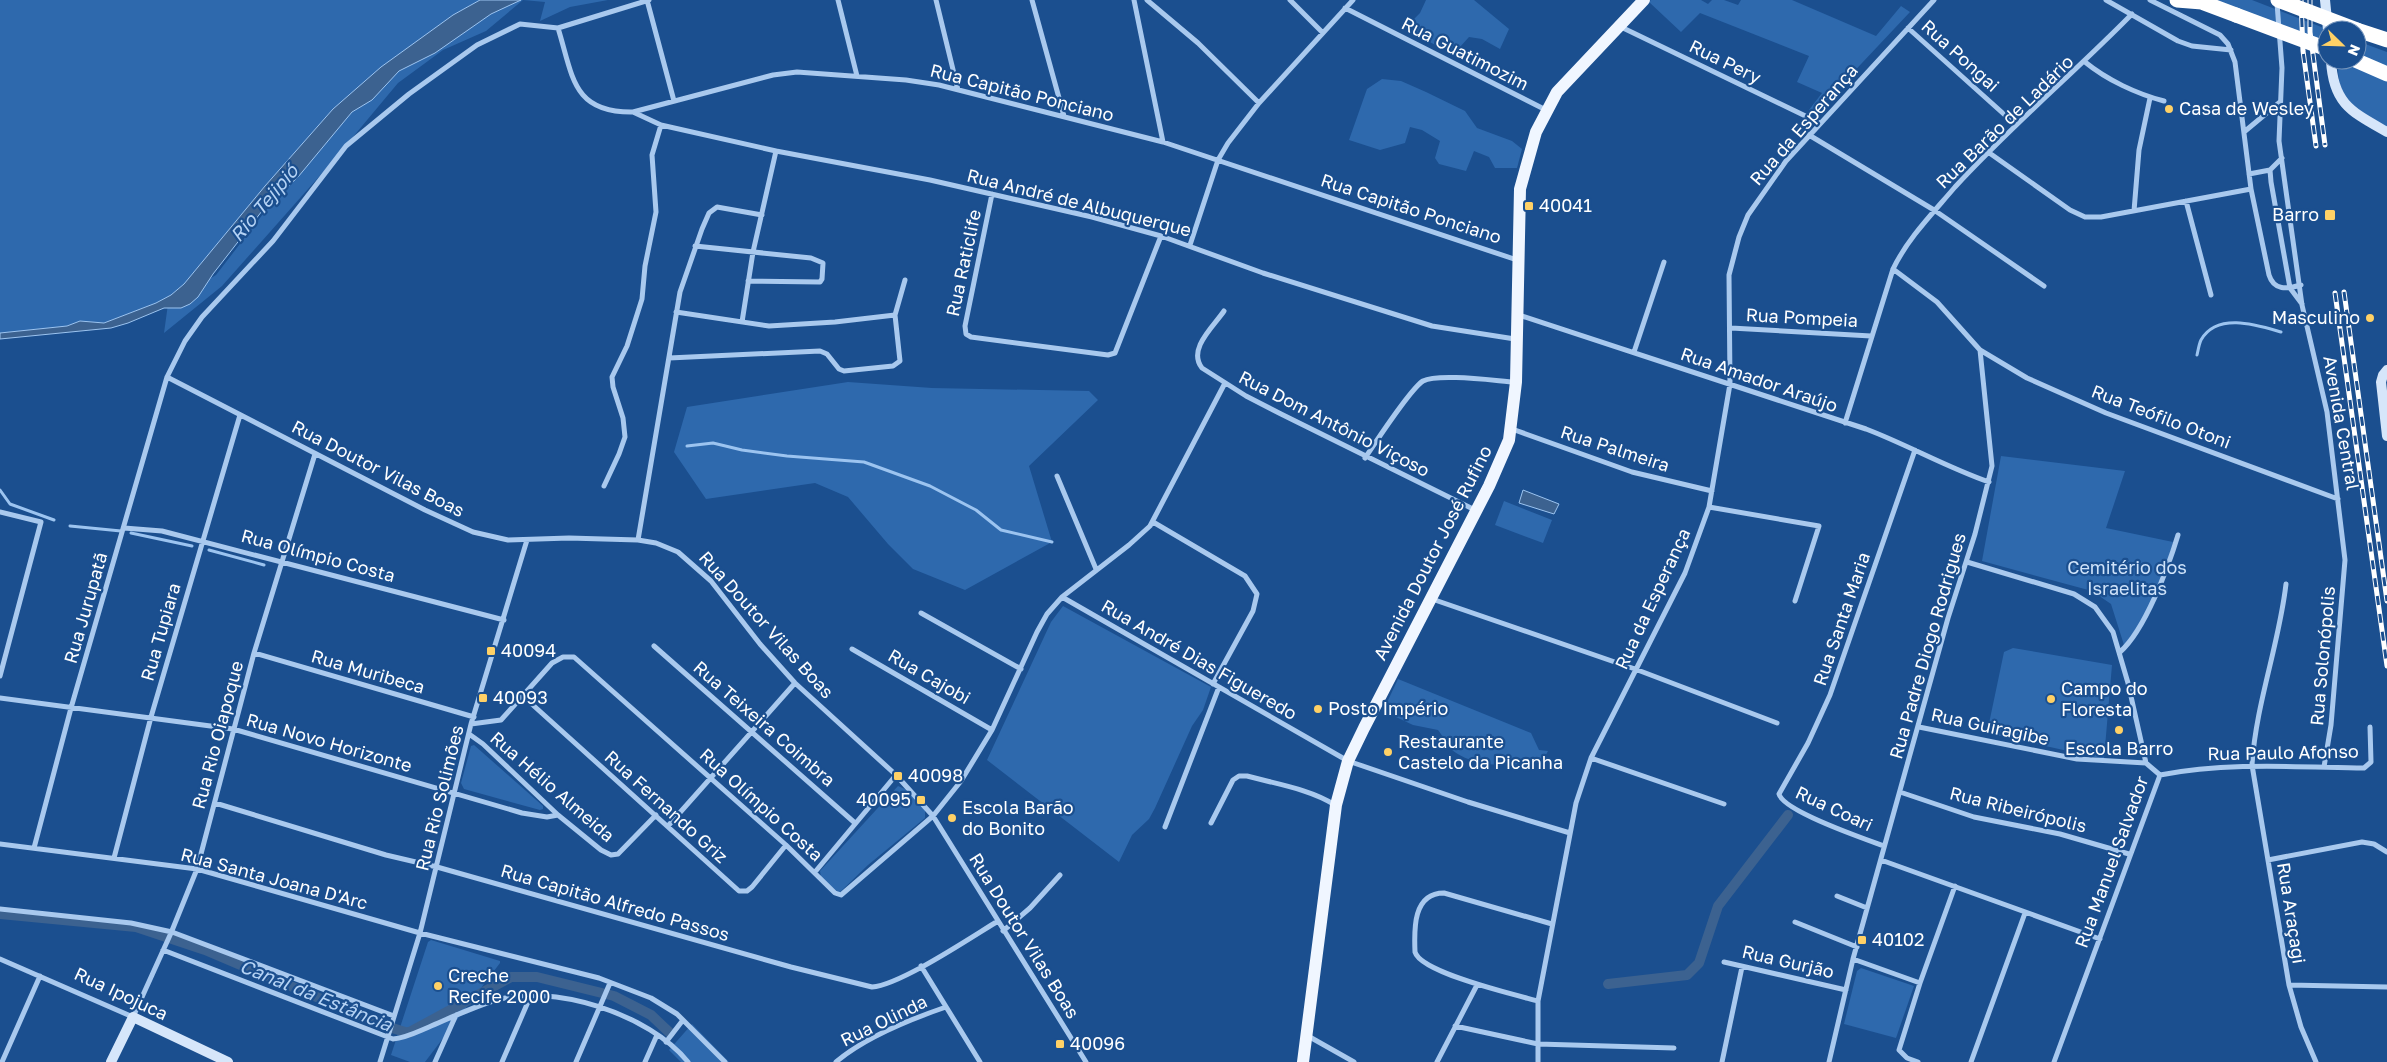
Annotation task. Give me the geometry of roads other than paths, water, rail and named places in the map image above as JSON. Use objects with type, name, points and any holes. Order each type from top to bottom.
[{"type":"highway","points":[[2177,0],[2199,1],[2317,45]]},
{"type":"highway","points":[[2278,0],[2331,20]]},
{"type":"highway","points":[[2367,33],[2387,40]]},
{"type":"highway","points":[[2367,65],[2387,74]]},
{"type":"main road","name":"Avenida Doutor José Rufino","points":[[1303,1062],[1315,956],[1336,805],[1348,761],[1429,598],[1501,460],[1512,428],[1516,382],[1520,189],[1529,151],[1546,110],[1557,92],[1618,25],[1644,0]]},
{"type":"street","points":[[558,28],[648,0],[674,101]]},
{"type":"street","points":[[838,0],[857,76]]},
{"type":"street","points":[[936,0],[958,90]]},
{"type":"street","points":[[1032,0],[1064,116]]},
{"type":"street","points":[[1134,0],[1163,142]]},
{"type":"street","points":[[1147,0],[1198,44],[1259,103]]},
{"type":"street","points":[[1290,0],[1323,33]]},
{"type":"street","points":[[1190,245],[1218,160],[1228,142],[1259,103],[1353,0]]},
{"type":"street","name":"Rua da Esperança","points":[[1538,1062],[1538,1002],[1576,803],[1591,758],[1684,573],[1709,507],[1730,384],[1731,328],[1729,275],[1739,237],[1761,194],[1809,135],[1934,0]]},
{"type":"street","points":[[2106,0],[2165,34],[2192,46],[2231,50]]},
{"type":"street","points":[[2150,0],[2220,35],[2231,50]]},
{"type":"street","name":"Avenida Central","points":[[2278,0],[2282,68],[2279,141],[2301,285],[2302,305],[2327,412],[2344,547]]},
{"type":"street","points":[[2325,0],[2327,20]]},
{"type":"street","name":"Rua Guatimozim","points":[[1345,8],[1546,110]]},
{"type":"street","name":"Rua Barão de Ladário","points":[[1845,423],[1871,336],[1893,269],[1900,255],[1934,210],[1988,152],[2085,62],[2132,14]]},
{"type":"street","name":"Rua Jurupatã","points":[[34,848],[71,708],[167,377],[185,341],[202,317],[273,241],[346,146],[409,94],[477,45],[520,24],[558,28]]},
{"type":"street","name":"Rua Pery","points":[[1618,25],[1820,123]]},
{"type":"street","name":"Rua Capitão Ponciano","points":[[558,28],[576,88],[581,96],[610,111],[633,112],[773,75],[797,72],[906,80],[958,90],[1163,142],[1518,260]]},
{"type":"street","name":"Rua Pongai","points":[[1908,28],[2016,125]]},
{"type":"street","name":"Avenida Central","points":[[2231,50],[2235,62],[2251,189],[2271,281],[2278,288],[2290,288]]},
{"type":"street","points":[[2085,62],[2100,73],[2150,98],[2164,101]]},
{"type":"street","points":[[2332,70],[2334,83],[2340,100],[2352,112],[2387,132]]},
{"type":"street","points":[[2134,211],[2139,150],[2150,98]]},
{"type":"street","points":[[2244,132],[2280,102]]},
{"type":"street","name":"Rua André de Albuquerque","points":[[633,112],[661,125],[776,151],[992,194],[1161,236],[1263,273],[1432,326],[1516,339]]},
{"type":"street","points":[[604,486],[625,437],[623,418],[613,387],[612,377],[627,346],[642,299],[645,266],[656,212],[652,155],[661,125]]},
{"type":"street","points":[[1809,135],[1934,210],[2044,286]]},
{"type":"street","points":[[742,322],[753,252],[776,151]]},
{"type":"street","points":[[1988,152],[2079,215],[2101,217],[2251,189]]},
{"type":"street","points":[[2249,174],[2270,170],[2282,158]]},
{"type":"street","name":"Avenida Central","points":[[2270,170],[2290,288],[2302,305]]},
{"type":"street","name":"Rua Raticlife","points":[[992,194],[965,326],[966,334],[969,336],[1108,355],[1115,353],[1161,236]]},
{"type":"street","points":[[2186,201],[2211,295]]},
{"type":"street","points":[[638,540],[676,312],[695,246],[709,214],[717,207],[762,215]]},
{"type":"street","points":[[695,246],[819,260],[823,263],[820,282],[748,281]]},
{"type":"street","points":[[1634,352],[1664,262]]},
{"type":"street","points":[[1893,269],[1937,302],[1980,350]]},
{"type":"street","points":[[669,358],[729,357],[820,350],[827,354],[839,368],[844,370],[894,366],[899,363],[900,358],[895,314],[905,280]]},
{"type":"street","points":[[2290,288],[2301,285]]},
{"type":"street","points":[[1224,311],[1200,344],[1197,357],[1202,368],[1226,383]]},
{"type":"street","points":[[676,312],[769,326],[797,325],[895,314]]},
{"type":"street","name":"Rua Amador Araújo","points":[[1516,314],[1898,441],[1944,465],[1988,482]]},
{"type":"street","name":"Rua Pompeia","points":[[1731,328],[1871,336]]},
{"type":"street","name":"Rua Padre Diogo Rodrigues","points":[[1829,1062],[1853,959],[1948,618],[1967,562],[1992,466],[1980,350]]},
{"type":"street","name":"Rua Teófilo Otoni","points":[[1980,350],[2014,371],[2106,413],[2338,499]]},
{"type":"street","points":[[2387,370],[2382,375],[2381,382],[2387,436]]},
{"type":"street","name":"Rua Doutor Vilas Boas","points":[[167,377],[424,510],[473,532],[508,540],[569,538],[638,540],[667,546],[678,552],[699,569],[760,644],[795,683],[896,775],[933,816],[1086,1062]]},
{"type":"street","points":[[1365,458],[1423,381],[1432,379],[1464,379],[1516,382]]},
{"type":"street","name":"Rua Dom Antônio Viçoso","points":[[933,816],[961,781],[992,730],[1040,626],[1062,597],[1129,546],[1153,522],[1226,383],[1365,458],[1475,510]]},
{"type":"street","name":"Rua Tupiara","points":[[114,858],[151,717],[240,415]]},
{"type":"street","name":"Rua Palmeira","points":[[1512,428],[1632,472],[1712,491]]},
{"type":"street","name":"Rua Santa Maria","points":[[1781,791],[1808,743],[1830,695],[1916,450]]},
{"type":"street","name":"Rua Rio Oiapoque","points":[[132,1016],[164,949],[197,869],[254,653],[315,454]]},
{"type":"street","points":[[1058,476],[1096,570]]},
{"type":"street","points":[[1709,507],[1819,526],[1795,601]]},
{"type":"street","points":[[0,512],[41,522],[0,676]]},
{"type":"street","points":[[1153,522],[1244,576],[1257,594],[1253,611],[1213,684]]},
{"type":"street","name":"Rua Olímpio Costa","points":[[124,528],[162,530],[282,560],[504,620]]},
{"type":"street","points":[[2120,652],[2132,640],[2140,626],[2172,554],[2178,535]]},
{"type":"street","name":"Rua Rio Solimões","points":[[380,1062],[420,933],[471,724],[527,540]]},
{"type":"street","name":"Rua Solonópolis","points":[[2324,767],[2331,725],[2344,571],[2344,547]]},
{"type":"street","name":"Rua Manuel Salvador","points":[[1967,562],[2085,599],[2095,607],[2109,626],[2120,652],[2146,763],[2160,775],[2129,854],[2100,939],[2054,1062]]},
{"type":"street","name":"Rua Araçagi","points":[[2286,584],[2283,612],[2255,730],[2252,764],[2289,985],[2301,1027],[2316,1062]]},
{"type":"street","name":"Rua André Dias Figueredo","points":[[1062,597],[1348,761],[1468,802],[1570,833]]},
{"type":"street","points":[[1429,598],[1635,669],[1777,723]]},
{"type":"street","points":[[921,613],[1021,669]]},
{"type":"street","name":"Rua Teixeira Coimbra","points":[[654,646],[753,730],[855,823]]},
{"type":"street","name":"Rua Cajobi","points":[[852,650],[992,730]]},
{"type":"street","name":"Rua Muribeca","points":[[254,653],[474,717]]},
{"type":"street","name":"Rua Olímpio Costa","points":[[524,697],[552,663],[563,657],[570,656],[579,659],[709,779],[786,845],[837,894],[841,895],[933,816]]},
{"type":"street","points":[[668,826],[795,683]]},
{"type":"street","points":[[1165,827],[1219,687]]},
{"type":"street","points":[[471,724],[501,720],[524,697]]},
{"type":"street","name":"Rua Fernando Griz","points":[[524,697],[735,888],[744,892],[752,888],[786,845]]},
{"type":"street","name":"Rua Novo Horizonte","points":[[0,698],[233,729],[522,813],[547,817],[558,815]]},
{"type":"street","name":"Rua Guiragibe","points":[[1919,727],[2076,759],[2146,763]]},
{"type":"street","name":"Rua Paulo Afonso","points":[[2160,775],[2190,769],[2252,764],[2364,768],[2371,762],[2370,727]]},
{"type":"street","name":"Rua Hélio Almeida","points":[[469,734],[483,744],[558,815],[611,856],[618,854],[656,815]]},
{"type":"street","points":[[1591,758],[1724,804]]},
{"type":"street","points":[[815,872],[896,775]]},
{"type":"street","points":[[1211,823],[1233,780],[1239,776],[1247,776],[1298,790],[1326,799],[1336,805]]},
{"type":"street","name":"Rua Coari","points":[[1781,791],[1779,796],[1804,814],[1884,846]]},
{"type":"street","name":"Rua Ribeirópolis","points":[[1900,792],[1974,817],[2060,834],[2129,854]]},
{"type":"street","name":"Rua Capitão Alfredo Passos","points":[[215,804],[386,855],[437,867],[872,987],[884,985],[921,966],[998,921]]},
{"type":"street","points":[[2268,860],[2362,842],[2374,844],[2387,852]]},
{"type":"street","name":"Rua Santa Joana D'Arc","points":[[0,844],[197,869],[420,933],[564,969],[651,998],[683,1020],[724,1062]]},
{"type":"street","points":[[1881,860],[2100,939]]},
{"type":"street","points":[[1004,931],[1030,908],[1060,875]]},
{"type":"street","points":[[1918,1062],[1901,1053],[1900,1048],[1920,984],[1955,886]]},
{"type":"street","points":[[1538,1002],[1477,985],[1428,966],[1416,956],[1416,917],[1424,900],[1429,896],[1444,893],[1552,924]]},
{"type":"street","points":[[1837,896],[1867,908]]},
{"type":"street","points":[[0,909],[131,923],[171,933],[394,1018]]},
{"type":"street","points":[[1971,1062],[2024,913]]},
{"type":"street","points":[[1795,922],[1857,946]]},
{"type":"street","points":[[164,949],[400,1039],[493,1000],[514,995],[531,995],[576,1001],[601,1007],[636,1020],[666,1042],[688,1062]]},
{"type":"street","name":"Rua Ipojuca","points":[[0,959],[132,1016],[228,1062]]},
{"type":"street","points":[[1853,959],[1920,984]]},
{"type":"street","name":"Rua Gurjão","points":[[1724,962],[1846,990]]},
{"type":"street","points":[[921,966],[980,1062]]},
{"type":"street","points":[[1722,1062],[1742,967]]},
{"type":"street","points":[[2,1062],[40,976]]},
{"type":"street","points":[[576,1062],[610,984]]},
{"type":"street","points":[[1437,1062],[1477,985]]},
{"type":"street","points":[[2289,985],[2387,987]]},
{"type":"street","points":[[502,1062],[531,995]]},
{"type":"street","name":"Rua Olinda","points":[[839,1061],[884,1033],[919,1016],[946,1007]]},
{"type":"street","points":[[435,1062],[456,1015]]},
{"type":"street","points":[[111,1062],[132,1016]]},
{"type":"street","points":[[666,1042],[683,1020]]},
{"type":"street","points":[[1456,1026],[1538,1044],[1674,1048]]},
{"type":"street","points":[[645,1062],[657,1035]]},
{"type":"street","points":[[1307,1036],[1354,1062]]},
{"type":"water","name":"Rio Tejipió","points":[[480,0],[521,0],[491,14],[435,53],[399,71],[372,100],[352,112],[298,177],[262,211],[213,274],[198,297],[190,304],[181,308],[164,308],[111,328],[0,339],[0,333],[67,326],[80,321],[104,323],[156,303],[171,295],[184,284],[265,186],[333,109],[381,67],[453,15]]},
{"type":"water","points":[[1523,490],[1559,504],[1554,514],[1519,503]]},
{"type":"waterway","points":[[2197,355],[2201,340],[2208,331],[2227,323],[2249,324],[2281,332]]},
{"type":"waterway","points":[[687,446],[713,443],[742,450],[787,456],[864,462],[930,486],[976,510],[1001,530],[1052,542]]},
{"type":"waterway","points":[[0,490],[10,504],[54,520]]},
{"type":"waterway","points":[[70,526],[121,531]]},
{"type":"waterway","points":[[131,533],[192,546]]},
{"type":"waterway","points":[[209,550],[264,565]]},
{"type":"waterway","name":"Canal da Estância","points":[[1608,984],[1687,975],[1699,963],[1718,906],[1788,815]]},
{"type":"waterway","name":"Canal da Estância","points":[[0,914],[136,927],[205,950],[383,1025],[408,1033],[511,977],[537,977],[614,996],[651,1015],[670,1033]]},
{"type":"railway","points":[[2301,0],[2303,51],[2316,146]]},
{"type":"railway","points":[[2310,0],[2310,32],[2325,145]]},
{"type":"railway","points":[[2344,292],[2387,601]]},
{"type":"railway","points":[[2335,293],[2387,666]]},
{"type":"place","name":"Casa de Wesley","points":[[2169,109]]},
{"type":"place","name":"40041","points":[[1529,206]]},
{"type":"place","name":"Barro","points":[[2330,215]]},
{"type":"place","name":"Masculino","points":[[2370,318]]},
{"type":"place","name":"40094","points":[[491,651]]},
{"type":"place","name":"40093","points":[[483,698]]},
{"type":"place","name":"Campo do Floresta","points":[[2051,699]]},
{"type":"place","name":"Posto Império","points":[[1318,709]]},
{"type":"place","name":"Escola Barro","points":[[2119,730]]},
{"type":"place","name":"Restaurante Castelo da Picanha","points":[[1388,752]]},
{"type":"place","name":"40098","points":[[898,776]]},
{"type":"place","name":"40095","points":[[921,800]]},
{"type":"place","name":"Escola Barão do Bonito","points":[[952,818]]},
{"type":"place","name":"40102","points":[[1862,940]]},
{"type":"place","name":"Creche Recife 2000","points":[[438,986]]},
{"type":"place","name":"40096","points":[[1060,1044]]},
{"type":"park label","name":"Cemitério dos Israelitas","points":[[2127,578]]}]
